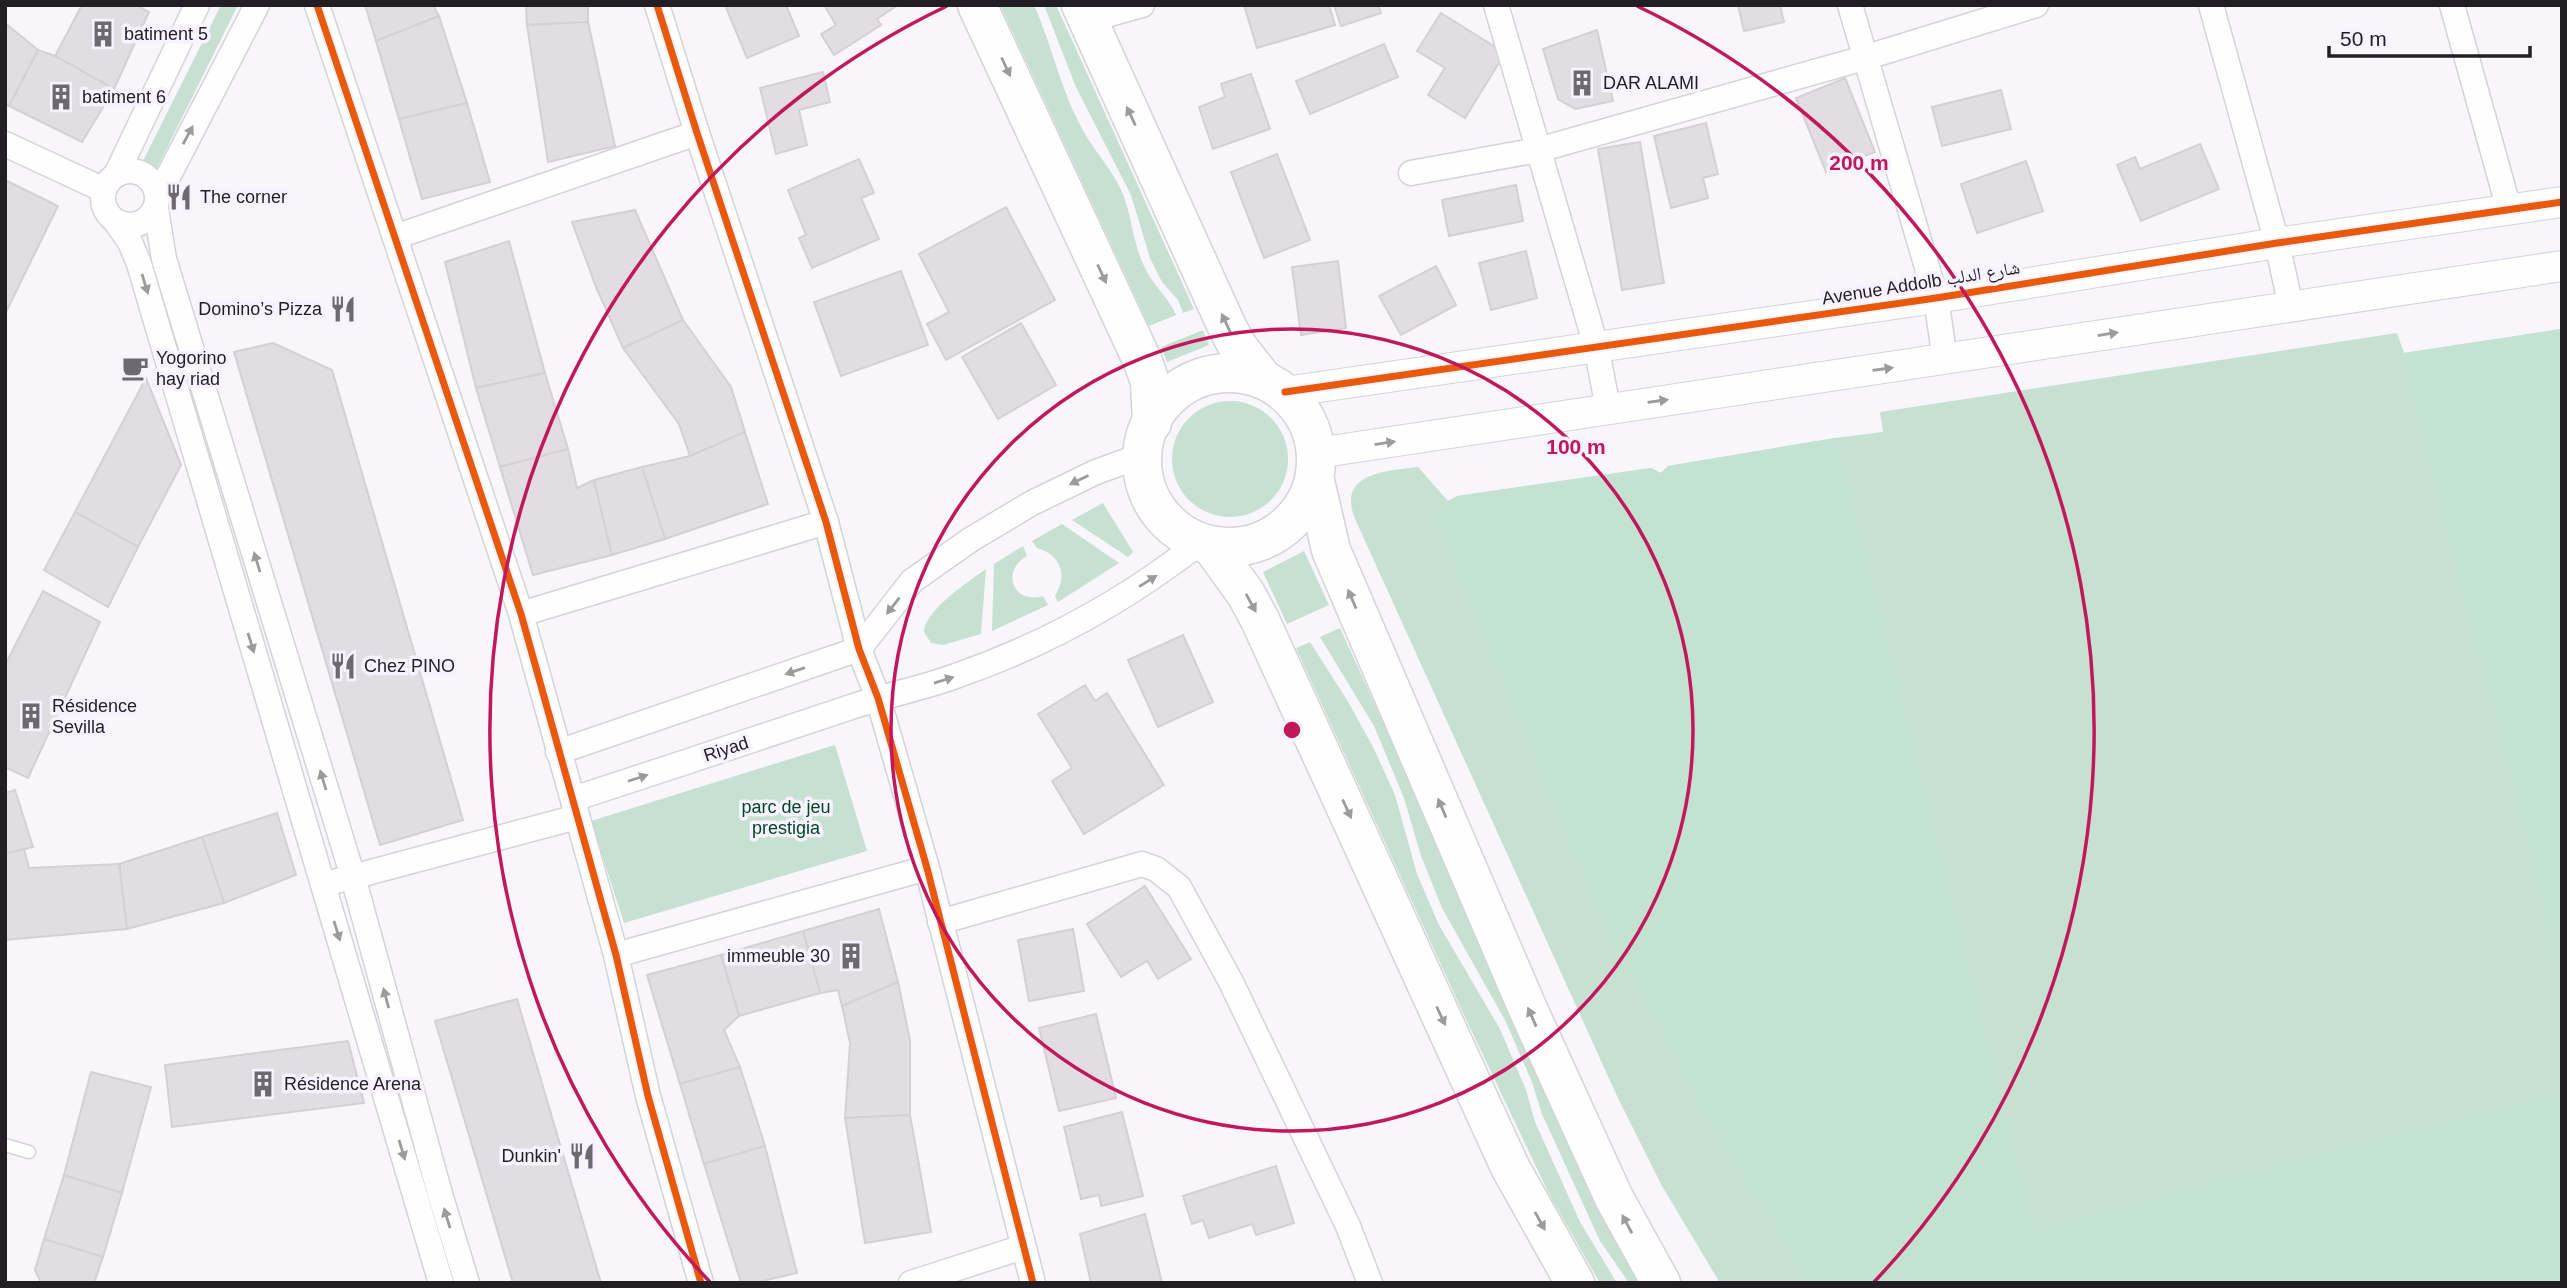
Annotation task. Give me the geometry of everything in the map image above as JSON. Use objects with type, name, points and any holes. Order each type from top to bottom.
[{"type":"main road","points":[[978,5],[1143,362],[1150,382],[1144,477],[1151,499],[1163,518],[1179,533],[1205,545],[1234,548],[1256,543],[1276,534],[1293,520],[1316,467]]},
{"type":"main road","points":[[1084,13],[1228,329],[1244,355],[1301,409],[1312,430],[1331,550],[1527,1007],[1614,1198],[1661,1283]]},
{"type":"main road","points":[[1147,439],[1163,403],[1179,388],[1198,377],[1220,372],[1242,373],[1274,386]]},
{"type":"main road","points":[[1205,545],[1241,586],[1260,620],[1510,1167],[1575,1283]]},
{"type":"street","points":[[197,5],[110,182],[104,208],[130,242],[139,264],[441,1283]]},
{"type":"street","points":[[116,222],[125,225],[144,223],[257,5]]},
{"type":"street","points":[[317,5],[521,614],[617,956],[648,1096],[701,1283]]},
{"type":"street","points":[[657,5],[696,133],[826,522],[859,649],[878,698],[928,868],[1033,1283]]},
{"type":"street","points":[[1084,13],[1142,5]]},
{"type":"street","points":[[1496,5],[1596,346],[1608,408]]},
{"type":"street","points":[[1850,5],[1936,298],[1945,360]]},
{"type":"street","points":[[1411,173],[1538,150],[1864,58],[2036,5]]},
{"type":"street","points":[[2211,5],[2277,243],[2291,307]]},
{"type":"street","points":[[2452,5],[2509,209]]},
{"type":"street","points":[[395,237],[696,133]]},
{"type":"street","points":[[5,144],[110,182]]},
{"type":"street","points":[[110,182],[126,171],[137,172],[147,177],[154,185],[164,259],[353,877],[467,1283]]},
{"type":"street","name":"Avenue Addolb شارع الدلب","points":[[1274,386],[1596,346],[1936,298],[2277,243],[2562,202]]},
{"type":"street","points":[[1316,467],[1608,408],[1945,360],[2562,266]]},
{"type":"street","points":[[558,752],[859,649],[912,582],[970,540],[1032,503],[1096,472],[1147,439]]},
{"type":"street","points":[[521,614],[826,522]]},
{"type":"street","points":[[878,698],[951,678],[1022,651],[1089,618],[1205,545]]},
{"type":"street","name":"Riyad","points":[[323,885],[575,808],[878,698]]},
{"type":"street","points":[[940,922],[1142,864],[1166,876],[1179,887],[1231,982],[1348,1226],[1370,1283]]},
{"type":"street","points":[[617,956],[928,868]]},
{"type":"street","points":[[911,1283],[1023,1247]]},
{"type":"lane","points":[[5,1145],[29,1152]]},
{"type":"green space","points":[[221,5],[238,5],[157,168],[148,170],[143,161]]},
{"type":"green space","points":[[1000,5],[1034,5],[1078,121],[1123,194],[1144,266],[1176,315],[1149,326]]},
{"type":"green space","points":[[1044,5],[1056,5],[1194,309],[1183,313],[1178,300],[1162,282],[1150,258],[1131,195],[1076,87]]},
{"type":"green space","points":[[2562,329],[2562,1174],[2255,1283],[1720,1283],[1662,1186],[1617,1096],[1356,521],[1351,505],[1352,493],[1358,484],[1378,473],[1418,467],[1448,501],[1457,496],[1651,468],[1661,473],[1668,466],[1883,432],[1880,412],[2397,333],[2404,353]]},
{"type":"green space","points":[[2562,329],[2562,977],[2403,353]]},
{"type":"green space","points":[[1203,330],[1209,345],[1167,362],[1161,347]]},
{"type":"green space","points":[[1230,401],[1252,405],[1271,418],[1284,437],[1288,459],[1284,481],[1271,500],[1252,513],[1230,517],[1208,513],[1189,500],[1176,481],[1172,459],[1176,437],[1189,418],[1208,405]]},
{"type":"green space","points":[[1835,438],[2035,1228],[2562,1094],[2562,1283],[1812,1283],[1721,1143],[1723,1134],[1716,1132],[1599,912],[1438,523],[1443,507],[1457,496],[1651,468],[1661,473],[1668,466]]},
{"type":"green space","points":[[1103,503],[1133,552],[1128,557],[1072,520]]},
{"type":"green space","points":[[1062,524],[1119,563],[1058,602],[1055,596],[1061,581],[1060,567],[1052,556],[1037,548],[1032,541]]},
{"type":"green space","points":[[1023,546],[1027,556],[1014,570],[1014,585],[1024,596],[1043,596],[1048,605],[992,631],[994,564]]},
{"type":"green space","points":[[1304,551],[1329,605],[1287,624],[1263,572]]},
{"type":"green space","points":[[986,569],[981,634],[943,645],[931,643],[924,632],[931,615],[949,597]]},
{"type":"green space","points":[[1340,628],[1506,992],[1651,1283],[1629,1283],[1600,1241],[1542,1114],[1532,1082],[1506,1022],[1442,908],[1421,856],[1404,798],[1374,726],[1320,637]]},
{"type":"green space","points":[[1310,642],[1373,747],[1395,795],[1417,874],[1439,925],[1500,1029],[1526,1090],[1535,1122],[1580,1222],[1617,1283],[1600,1283],[1550,1196],[1296,648]]},
{"type":"green space","name":"parc de jeu prestigia","points":[[835,745],[867,851],[624,923],[591,821]]},
{"type":"building","name":"batiment 5","points":[[82,5],[136,5],[149,12],[114,89],[55,56]]},
{"type":"building","points":[[365,5],[433,5],[439,16],[376,41]]},
{"type":"building","points":[[526,5],[588,5],[588,22],[527,25]]},
{"type":"building","points":[[725,5],[786,5],[799,36],[747,58]]},
{"type":"building","points":[[824,5],[898,5],[877,19],[881,25],[834,55],[821,34],[836,25]]},
{"type":"building","points":[[1244,5],[1329,5],[1335,25],[1257,48]]},
{"type":"building","points":[[1334,5],[1378,5],[1381,13],[1341,26]]},
{"type":"building","points":[[1738,5],[1780,5],[1784,22],[1744,31]]},
{"type":"building","points":[[1441,13],[1505,53],[1465,118],[1428,95],[1445,68],[1417,51]]},
{"type":"building","points":[[439,16],[467,103],[399,119],[376,41]]},
{"type":"building","points":[[588,22],[615,146],[548,162],[527,25]]},
{"type":"building","points":[[5,23],[38,50],[9,106],[5,104]]},
{"type":"building","name":"DAR ALAMI","points":[[1597,30],[1613,101],[1575,109],[1558,99],[1543,49]]},
{"type":"building","points":[[1384,44],[1398,77],[1310,114],[1296,81]]},
{"type":"building","name":"batiment 6","points":[[38,50],[55,56],[114,89],[82,142],[9,106]]},
{"type":"building","points":[[823,72],[830,102],[799,110],[807,145],[776,154],[760,88]]},
{"type":"building","points":[[1251,74],[1270,129],[1213,149],[1199,107],[1225,97],[1221,84]]},
{"type":"building","points":[[1845,78],[1875,152],[1826,172],[1796,98]]},
{"type":"building","points":[[2001,90],[2011,129],[1942,146],[1932,107]]},
{"type":"building","points":[[467,103],[490,182],[422,199],[399,119]]},
{"type":"building","points":[[1706,123],[1718,174],[1703,178],[1708,198],[1671,208],[1654,136]]},
{"type":"building","points":[[1640,142],[1664,283],[1622,290],[1598,149]]},
{"type":"building","points":[[2200,144],[2219,189],[2141,221],[2117,165],[2135,157],[2140,169]]},
{"type":"building","points":[[1277,154],[1310,240],[1264,258],[1231,172]]},
{"type":"building","points":[[859,159],[874,193],[861,198],[879,239],[812,268],[799,238],[806,235],[788,190]]},
{"type":"building","points":[[2026,161],[2043,211],[1977,233],[1961,184]]},
{"type":"building","points":[[5,180],[58,206],[5,314]]},
{"type":"building","points":[[1516,185],[1523,221],[1449,236],[1442,200]]},
{"type":"building","points":[[1006,207],[1055,300],[946,360],[927,324],[949,312],[919,254]]},
{"type":"building","points":[[635,210],[683,320],[623,348],[596,287],[572,222]]},
{"type":"building","points":[[509,241],[545,373],[476,388],[445,262]]},
{"type":"building","points":[[1526,251],[1537,298],[1491,310],[1479,263]]},
{"type":"building","points":[[1338,261],[1346,328],[1301,335],[1292,267]]},
{"type":"building","points":[[1436,266],[1456,305],[1401,335],[1379,296]]},
{"type":"building","points":[[901,271],[928,345],[841,376],[814,302]]},
{"type":"building","points":[[683,320],[731,387],[745,432],[690,456],[679,424],[623,348]]},
{"type":"building","points":[[1021,323],[1056,385],[998,419],[962,357]]},
{"type":"building","points":[[273,343],[332,370],[463,820],[380,845],[234,352]]},
{"type":"building","points":[[545,373],[568,449],[500,467],[476,388]]},
{"type":"building","points":[[146,378],[181,465],[138,547],[75,512]]},
{"type":"building","points":[[745,432],[768,504],[665,539],[642,467],[690,456]]},
{"type":"building","points":[[568,449],[577,488],[594,480],[612,555],[533,575],[500,467]]},
{"type":"building","points":[[642,467],[665,539],[612,555],[594,480]]},
{"type":"building","points":[[75,512],[138,547],[108,607],[44,570]]},
{"type":"building","name":"Résidence Sevilla","points":[[43,591],[100,622],[28,778],[5,767],[5,665]]},
{"type":"building","points":[[1183,635],[1213,702],[1158,727],[1128,660]]},
{"type":"building","points":[[1085,685],[1095,701],[1107,693],[1164,785],[1084,834],[1052,781],[1072,768],[1038,714]]},
{"type":"building","points":[[15,790],[33,847],[5,854],[5,793]]},
{"type":"building","points":[[277,813],[296,875],[224,903],[202,837]]},
{"type":"building","points":[[202,837],[224,903],[127,929],[119,864]]},
{"type":"building","points":[[24,849],[29,868],[119,864],[127,929],[5,940],[5,854]]},
{"type":"building","points":[[1145,886],[1191,959],[1158,979],[1147,961],[1121,977],[1087,924]]},
{"type":"building","name":"immeuble 30","points":[[879,909],[898,982],[842,1006],[838,990],[820,993],[803,931]]},
{"type":"building","points":[[1073,929],[1084,991],[1029,1001],[1018,940]]},
{"type":"building","points":[[803,931],[820,993],[739,1016],[721,955]]},
{"type":"building","points":[[721,955],[739,1016],[724,1030],[740,1067],[680,1084],[647,975]]},
{"type":"building","points":[[898,982],[910,1040],[910,1115],[845,1118],[850,1043],[842,1006]]},
{"type":"building","points":[[517,999],[601,1283],[513,1283],[435,1021]]},
{"type":"building","points":[[1096,1014],[1116,1098],[1059,1111],[1039,1028]]},
{"type":"building","name":"Résidence Arena","points":[[348,1041],[364,1103],[172,1127],[165,1065]]},
{"type":"building","points":[[740,1067],[765,1146],[704,1164],[680,1084]]},
{"type":"building","points":[[91,1072],[151,1087],[122,1193],[64,1175]]},
{"type":"building","points":[[1122,1112],[1143,1196],[1101,1206],[1099,1195],[1081,1199],[1064,1127]]},
{"type":"building","points":[[910,1115],[931,1232],[865,1243],[845,1118]]},
{"type":"building","points":[[765,1146],[797,1273],[753,1283],[741,1283],[704,1164]]},
{"type":"building","points":[[1276,1166],[1294,1223],[1256,1235],[1252,1224],[1209,1238],[1203,1220],[1192,1224],[1183,1196]]},
{"type":"building","points":[[64,1175],[122,1193],[103,1257],[44,1239]]},
{"type":"building","points":[[1145,1214],[1162,1283],[1091,1283],[1080,1234]]},
{"type":"building","points":[[44,1239],[103,1257],[94,1283],[41,1283],[35,1270]]},
{"type":"cycle path","points":[[317,5],[521,614],[616,955],[648,1096],[701,1283]]},
{"type":"cycle path","points":[[657,5],[826,522],[859,649],[878,698],[927,868],[1033,1283]]},
{"type":"cycle path","points":[[1285,392],[1936,298],[2277,243],[2562,202]]},
{"type":"place","name":"batiment 5","points":[[103,34]]},
{"type":"place","name":"DAR ALAMI","points":[[1582,83]]},
{"type":"place","name":"batiment 6","points":[[61,97]]},
{"type":"place","name":"The corner","points":[[179,197]]},
{"type":"place","name":"Domino’s Pizza","points":[[343,309]]},
{"type":"place","name":"Yogorino hay riad","points":[[135,368]]},
{"type":"place","name":"Chez PINO","points":[[343,666]]},
{"type":"place","name":"Résidence Sevilla","points":[[31,716]]},
{"type":"place","name":"immeuble 30","points":[[851,956]]},
{"type":"place","name":"Résidence Arena","points":[[263,1084]]},
{"type":"place","name":"Dunkin'","points":[[582,1156]]}]
